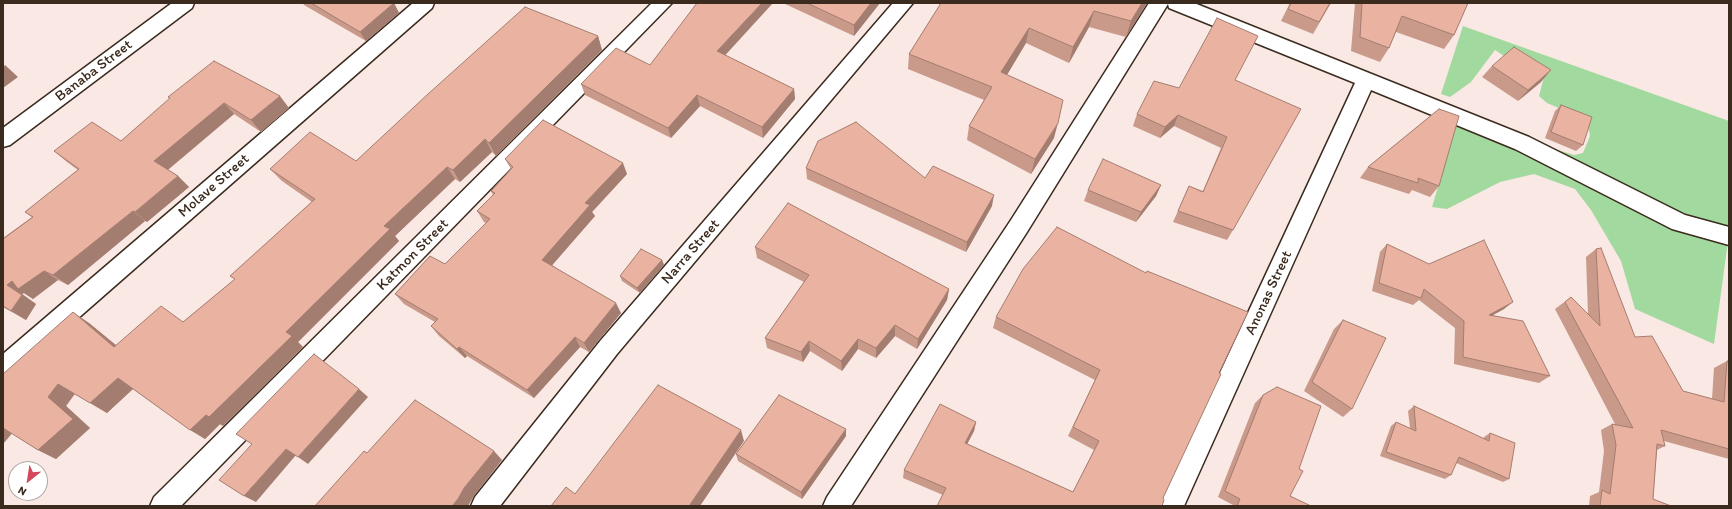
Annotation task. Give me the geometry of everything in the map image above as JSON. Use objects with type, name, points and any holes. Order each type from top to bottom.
[{"type":"street","name":"Banaba Street","points":[[3,139],[185,3]]},
{"type":"street","name":"Molave Street","points":[[3,369],[425,3]]},
{"type":"street","name":"Katmon Street","points":[[163,506],[663,3]]},
{"type":"street","name":"Narra Street","points":[[484,506],[609,347],[904,3]]},
{"type":"street","points":[[836,506],[1019,226],[1159,3]]},
{"type":"street","points":[[1176,3],[1522,143],[1680,223],[1729,236]]},
{"type":"street","name":"Anonas Street","points":[[1171,506],[1366,80]]},
{"type":"green space","points":[[1463,26],[1729,121],[1729,234],[1714,344],[1635,309],[1621,261],[1591,210],[1575,189],[1534,174],[1500,182],[1447,209],[1432,207],[1438,187],[1439,165],[1456,121],[1553,160],[1555,149],[1574,155],[1583,153],[1590,136],[1587,120],[1547,103],[1539,96],[1544,77],[1519,66],[1495,50],[1471,82],[1450,97],[1441,94]]},
{"type":"building","points":[[311,3],[394,3],[360,32]]},
{"type":"building","points":[[697,3],[762,3],[717,51],[794,89],[762,127],[697,95],[668,128],[581,84],[616,48],[650,65]]},
{"type":"building","points":[[807,3],[871,3],[854,25]]},
{"type":"building","points":[[941,3],[1142,3],[1131,21],[1094,11],[1073,47],[1029,28],[1001,72],[1063,100],[1058,123],[1035,159],[969,126],[992,87],[909,54]]},
{"type":"building","points":[[1291,3],[1330,3],[1319,22],[1288,9]]},
{"type":"building","points":[[1362,3],[1468,3],[1454,35],[1402,16],[1389,48],[1360,37]]},
{"type":"building","points":[[525,7],[598,36],[489,143],[485,139],[453,170],[447,167],[384,226],[390,229],[286,332],[292,336],[209,417],[206,415],[190,430],[118,378],[90,403],[58,384],[48,397],[73,419],[38,450],[3,428],[3,374],[73,312],[114,347],[161,306],[183,322],[235,279],[230,276],[315,199],[270,169],[310,132],[356,161]]},
{"type":"building","points":[[1217,18],[1258,36],[1235,80],[1301,109],[1233,230],[1178,211],[1189,186],[1203,192],[1227,137],[1178,115],[1165,127],[1137,114],[1154,81],[1179,88]]},
{"type":"building","points":[[1514,47],[1551,70],[1528,90],[1492,66]]},
{"type":"building","points":[[214,61],[280,96],[251,120],[224,103],[154,161],[178,176],[135,212],[133,211],[53,275],[44,271],[18,289],[12,281],[7,285],[22,295],[11,311],[3,306],[3,239],[33,217],[25,212],[79,169],[54,151],[92,122],[121,141],[170,98],[168,97]]},
{"type":"building","points":[[1561,105],[1592,117],[1583,145],[1551,132]]},
{"type":"building","points":[[1439,109],[1459,116],[1439,186],[1418,178],[1418,183],[1368,167]]},
{"type":"building","points":[[543,120],[623,163],[585,203],[590,205],[542,260],[616,303],[584,343],[575,337],[527,390],[459,347],[457,349],[431,326],[438,319],[395,294],[430,256],[445,264],[490,219],[477,211],[495,193],[491,191],[513,167],[505,159]]},
{"type":"building","points":[[856,122],[925,178],[933,166],[994,195],[967,242],[806,168],[818,141]]},
{"type":"building","points":[[1103,159],[1161,185],[1141,212],[1088,190]]},
{"type":"building","points":[[788,203],[949,289],[918,339],[895,325],[876,348],[858,339],[841,361],[809,341],[801,352],[765,338],[809,275],[755,247]]},
{"type":"building","points":[[1057,227],[1146,273],[1147,271],[1248,312],[1219,373],[1221,374],[1163,498],[1164,500],[1162,506],[937,506],[946,488],[904,470],[940,404],[976,422],[965,443],[1073,492],[1099,441],[1073,427],[1100,370],[996,317],[1023,269]]},
{"type":"building","points":[[1484,240],[1513,302],[1489,315],[1523,321],[1550,376],[1463,357],[1464,321],[1424,289],[1421,298],[1379,283],[1387,244],[1429,264]]},
{"type":"building","points":[[1601,248],[1635,337],[1652,336],[1683,391],[1724,402],[1727,361],[1729,361],[1729,449],[1661,430],[1665,446],[1657,444],[1653,499],[1671,506],[1600,506],[1602,490],[1610,494],[1616,445],[1612,424],[1633,428],[1565,302],[1571,297],[1600,326],[1596,249]]},
{"type":"building","points":[[641,249],[662,260],[637,288],[620,276]]},
{"type":"building","points":[[1343,320],[1386,338],[1352,409],[1312,382]]},
{"type":"building","points":[[314,354],[359,389],[298,457],[286,449],[244,496],[219,480],[252,444],[236,434]]},
{"type":"building","points":[[658,385],[741,430],[689,506],[551,506],[566,487],[575,494]]},
{"type":"building","points":[[1277,387],[1321,406],[1299,469],[1303,471],[1290,496],[1311,506],[1237,506],[1240,499],[1225,491],[1263,395]]},
{"type":"building","points":[[779,395],[846,429],[801,492],[736,454]]},
{"type":"building","points":[[415,400],[494,451],[464,488],[452,506],[315,506],[364,451],[367,453]]},
{"type":"building","points":[[1414,406],[1489,441],[1490,433],[1515,443],[1509,479],[1459,457],[1451,475],[1386,452],[1396,422],[1416,431]]}]
